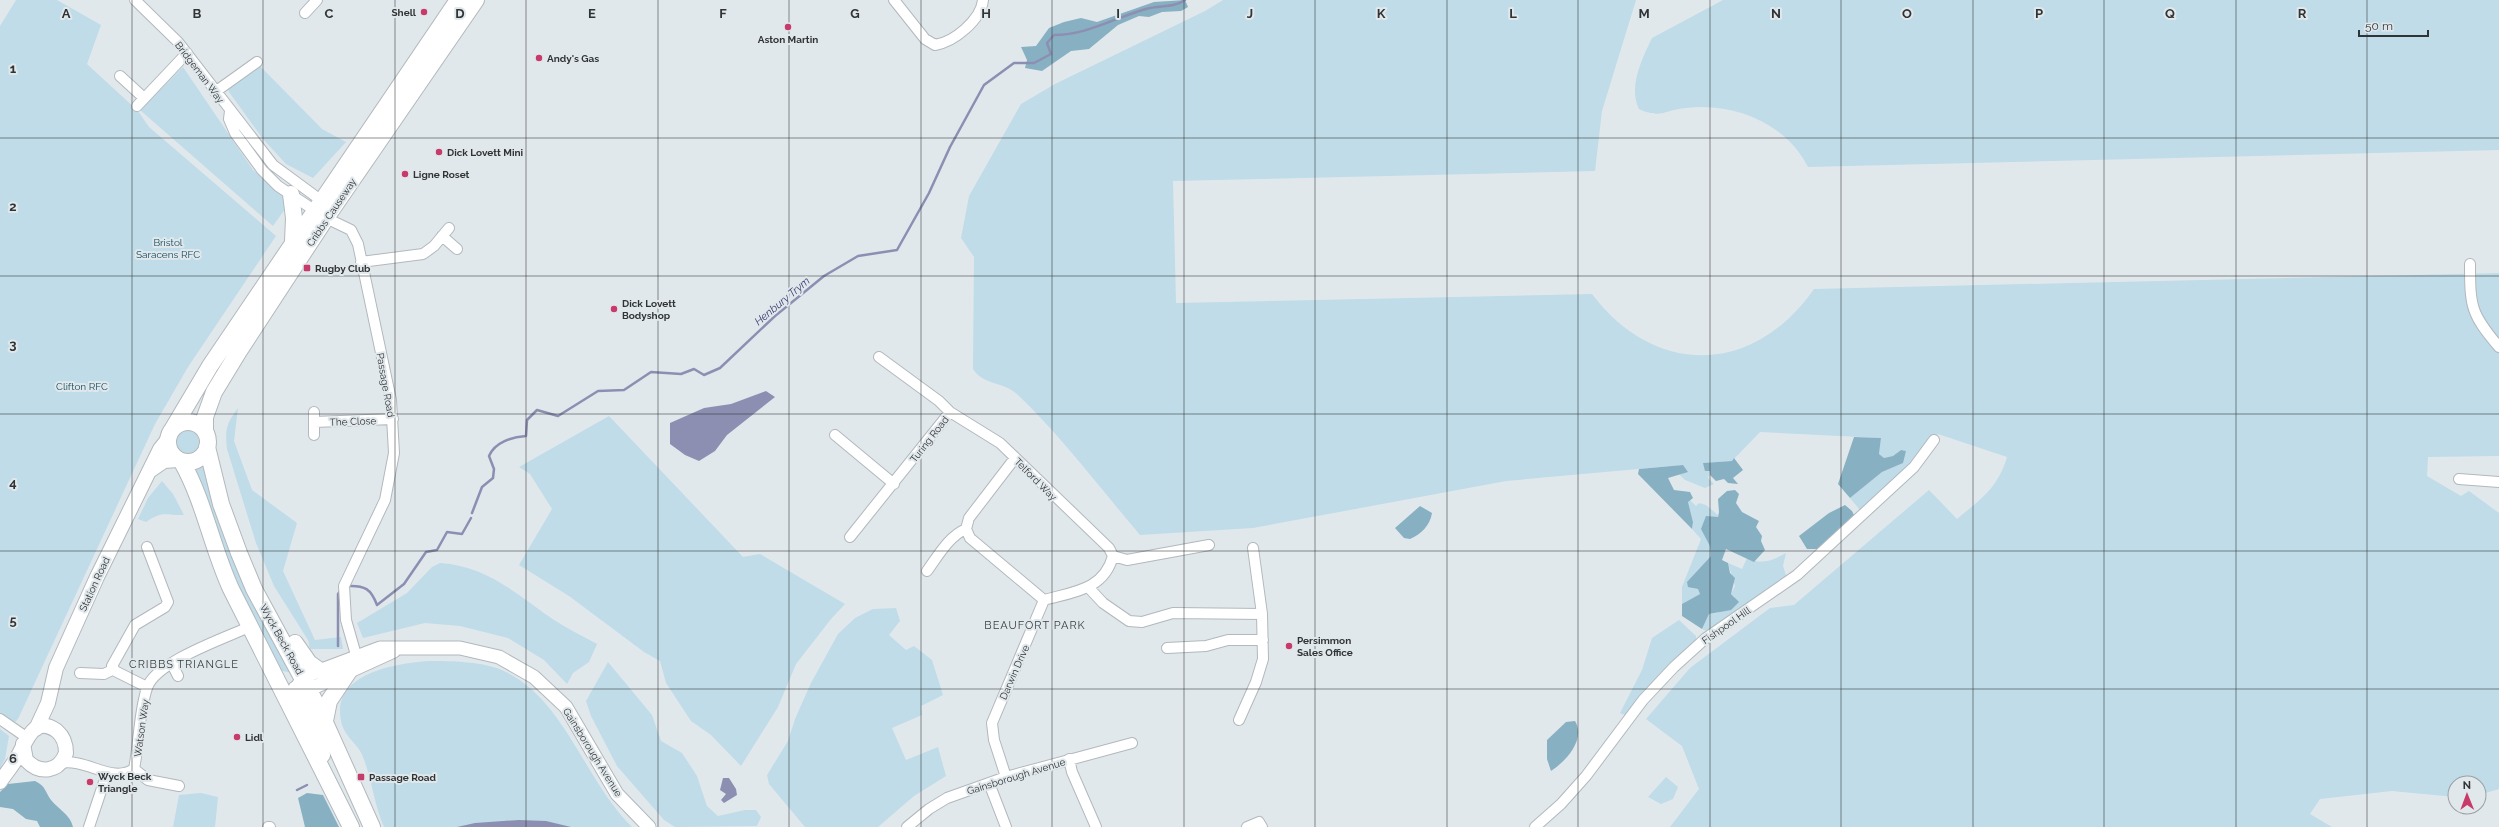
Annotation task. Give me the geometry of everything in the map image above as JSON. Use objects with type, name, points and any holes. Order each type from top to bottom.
[{"type":"main road","name":"Cribbs Causeway","points":[[170,435],[210,366],[293,242],[315,206],[382,114],[458,0]]},
{"type":"main road","name":"Cribbs Causeway","points":[[206,439],[205,417],[214,392],[239,350],[315,206],[476,0]]},
{"type":"main road","name":"Cribbs Causeway","points":[[293,242],[294,218],[315,206]]},
{"type":"main road","points":[[151,470],[164,461],[188,462],[201,458],[206,439],[195,424],[189,422],[176,426],[170,435],[170,452],[180,461]]},
{"type":"main road","name":"Station Road","points":[[3,777],[48,703],[56,668],[101,570],[151,470],[160,448],[170,435]]},
{"type":"main road","name":"Wyck Beck Road","points":[[206,439],[215,484],[229,530],[297,686],[327,780],[351,827]]},
{"type":"main road","name":"Wyck Beck Road","points":[[180,461],[190,476],[219,564],[250,627],[325,721],[372,827]]},
{"type":"main road","points":[[259,598],[309,663],[320,670]]},
{"type":"main road","points":[[325,721],[329,700],[349,671]]},
{"type":"main road","name":"Station Road","points":[[48,703],[55,730],[64,740],[66,747]]},
{"type":"main road","points":[[32,766],[24,756],[28,736],[43,727],[55,730]]},
{"type":"main road","points":[[60,763],[66,747]]},
{"type":"main road","name":"Station Road","points":[[3,777],[32,766],[50,770],[60,763]]},
{"type":"street","name":"Bridgeman Way","points":[[134,0],[187,54],[230,111],[233,111],[273,165],[315,206]]},
{"type":"street","points":[[306,13],[317,0]]},
{"type":"street","points":[[894,0],[924,39],[935,45],[951,39],[978,16],[983,0]]},
{"type":"street","points":[[120,76],[141,102],[187,54]]},
{"type":"street","points":[[215,92],[257,62]]},
{"type":"street","name":"Bridgeman Way","points":[[230,111],[229,119],[235,133],[262,170],[315,206]]},
{"type":"street","name":"Passage Road","points":[[315,206],[355,234],[391,400],[393,419],[393,465],[384,500],[344,590],[346,620],[356,655]]},
{"type":"street","points":[[361,262],[423,254],[449,228]]},
{"type":"street","points":[[442,236],[457,249]]},
{"type":"street","points":[[2470,264],[2473,311],[2484,330],[2499,347]]},
{"type":"street","name":"Turing Road","points":[[850,537],[894,484],[950,412],[939,401],[879,357]]},
{"type":"street","name":"Telford Way","points":[[950,412],[1000,443],[1109,548],[1113,556]]},
{"type":"street","name":"The Close","points":[[314,435],[314,417],[393,419]]},
{"type":"street","points":[[835,435],[894,484]]},
{"type":"street","name":"Fishpool Hill","points":[[1535,827],[1586,776],[1643,700],[1674,667],[1706,638],[1797,575],[1914,467],[1934,440]]},
{"type":"street","points":[[1015,458],[969,518],[966,530],[970,538],[1044,600],[1089,588],[1110,565],[1113,556],[1127,560],[1178,549],[1209,545]]},
{"type":"street","points":[[2459,479],[2499,482]]},
{"type":"street","points":[[927,571],[950,540],[958,532],[966,530]]},
{"type":"street","points":[[147,547],[168,602],[165,608],[135,625],[112,666],[114,669],[147,687]]},
{"type":"street","points":[[1238,720],[1256,682],[1263,659],[1262,614],[1253,548]]},
{"type":"street","points":[[1089,588],[1103,602],[1129,621],[1142,622],[1173,613],[1262,614]]},
{"type":"street","name":"Darwin Drive","points":[[1006,777],[994,740],[992,723],[1044,600]]},
{"type":"street","name":"Watson Way","points":[[60,763],[81,762],[107,772],[126,774],[134,769],[147,687],[153,676],[172,664],[250,627]]},
{"type":"street","points":[[1167,648],[1206,646],[1228,640],[1263,640]]},
{"type":"street","name":"Gainsborough Avenue","points":[[297,686],[320,670],[356,655],[380,648],[400,649],[443,647],[481,651],[505,660],[534,677],[566,707],[617,794],[649,827]]},
{"type":"street","name":"Gainsborough Avenue","points":[[297,686],[317,686],[400,649]]},
{"type":"street","points":[[172,664],[178,676]]},
{"type":"street","points":[[80,673],[104,674],[114,669]]},
{"type":"street","points":[[0,719],[28,736]]},
{"type":"street","name":"Gainsborough Avenue","points":[[907,827],[939,802],[989,783],[1069,759],[1132,743]]},
{"type":"street","name":"Watson Way","points":[[66,747],[81,762]]},
{"type":"street","points":[[1069,759],[1072,772],[1096,827]]},
{"type":"street","name":"Watson Way","points":[[134,769],[148,780],[179,786]]},
{"type":"street","points":[[89,827],[107,772]]},
{"type":"street","points":[[989,783],[1006,827]]},
{"type":"street","points":[[1247,827],[1260,825]]},
{"type":"green space","points":[[16,0],[57,0],[101,25],[87,64],[138,111],[149,127],[276,236],[188,367],[155,424],[18,719],[15,722],[0,713],[0,26]]},
{"type":"green space","points":[[1223,0],[1636,0],[1602,111],[1595,171],[1173,181],[1176,303],[1592,294],[1617,321],[1645,341],[1675,352],[1704,355],[1734,351],[1763,338],[1790,317],[1814,289],[2499,273],[2499,456],[2428,457],[2427,476],[2461,496],[2469,491],[2499,513],[2499,789],[2487,793],[2487,775],[2447,775],[2447,796],[2392,791],[2320,799],[2310,814],[2332,827],[1670,827],[1699,789],[1682,746],[1646,719],[1690,668],[1770,608],[1794,605],[1929,490],[1957,519],[1981,499],[1999,477],[2007,457],[1938,434],[1928,440],[1910,465],[1860,510],[1850,498],[1882,472],[1902,463],[1906,451],[1901,450],[1893,456],[1884,458],[1879,454],[1881,438],[1760,432],[1732,461],[1703,463],[1710,471],[1708,478],[1714,484],[1705,488],[1685,480],[1679,474],[1683,465],[1506,481],[1253,528],[1140,535],[1034,410],[1012,390],[982,378],[973,369],[974,257],[961,238],[969,196],[1021,104],[1055,84],[1205,11]]},
{"type":"green space","points":[[1723,0],[2499,0],[2499,150],[1808,167],[1786,138],[1772,127],[1739,112],[1722,108],[1704,107],[1679,109],[1658,114],[1639,109],[1635,92],[1636,82],[1644,55],[1652,38]]},
{"type":"green space","points":[[259,65],[322,129],[346,142],[313,178],[286,164],[263,139],[229,92],[228,89]]},
{"type":"green space","points":[[183,67],[253,170],[290,202],[273,226],[140,110]]},
{"type":"green space","points":[[238,408],[234,441],[252,490],[297,523],[283,571],[315,640],[341,637],[343,649],[310,649],[308,640],[274,586],[256,543],[227,449],[227,427]]},
{"type":"green space","points":[[609,416],[743,557],[760,554],[845,604],[831,619],[796,664],[778,707],[741,766],[711,735],[691,721],[666,683],[660,661],[644,652],[569,596],[519,565],[552,509],[530,474],[519,467]]},
{"type":"green space","points":[[187,430],[196,433],[199,442],[196,451],[187,454],[178,451],[175,442],[178,433]]},
{"type":"green space","points":[[205,465],[293,673],[278,670],[241,597],[196,470]]},
{"type":"green space","points":[[162,481],[173,494],[184,515],[165,514],[152,518],[146,522],[138,519],[148,498]]},
{"type":"green space","points":[[1690,500],[1696,506],[1699,503],[1706,505],[1718,515],[1710,546],[1711,556],[1692,577],[1693,588],[1698,589],[1700,594],[1682,604],[1682,587],[1701,539],[1692,529],[1693,522],[1688,502]]},
{"type":"green space","points":[[1786,553],[1783,566],[1787,578],[1709,632],[1702,629],[1709,614],[1718,613],[1735,597],[1731,594],[1735,586],[1728,563],[1742,569],[1747,558],[1762,562]]},
{"type":"green space","points":[[440,563],[457,565],[473,570],[501,583],[554,620],[597,644],[589,662],[573,673],[567,684],[544,660],[508,638],[460,626],[425,623],[363,638],[357,623],[407,593],[432,567]]},
{"type":"green space","points":[[896,608],[900,621],[889,635],[906,650],[914,646],[932,660],[943,695],[921,706],[922,715],[892,728],[906,760],[938,747],[946,776],[914,796],[878,827],[805,827],[769,784],[767,775],[788,741],[795,719],[811,683],[838,634],[855,618],[873,609]]},
{"type":"green space","points":[[1679,620],[1696,636],[1696,642],[1627,716],[1620,713],[1642,670],[1652,638]]},
{"type":"green space","points":[[428,661],[468,662],[497,668],[527,685],[544,702],[560,722],[601,788],[632,827],[384,827],[363,757],[359,749],[344,730],[340,708],[345,694],[354,683],[367,675],[398,665]]},
{"type":"green space","points":[[608,662],[652,715],[661,741],[682,753],[697,776],[707,806],[718,816],[745,810],[756,810],[761,817],[757,826],[675,827],[664,820],[617,766],[591,716],[586,701]]},
{"type":"green space","points":[[0,729],[9,736],[5,759],[0,768]]},
{"type":"green space","points":[[1666,777],[1678,787],[1673,799],[1661,804],[1648,797]]},
{"type":"green space","points":[[201,793],[218,797],[215,827],[173,827],[179,795]]},
{"type":"shaded area","points":[[1185,0],[1188,7],[1181,11],[1162,12],[1149,17],[1139,16],[1118,25],[1089,49],[1071,51],[1042,71],[1025,68],[1027,60],[1021,47],[1036,46],[1049,28],[1064,22],[1081,18],[1097,22],[1154,2]]},
{"type":"shaded area","points":[[766,391],[775,397],[727,435],[715,451],[699,461],[685,455],[670,444],[670,423],[704,408],[731,404]]},
{"type":"shaded area","points":[[1854,437],[1881,438],[1879,454],[1884,458],[1893,456],[1901,450],[1906,451],[1903,463],[1882,472],[1850,498],[1838,484]]},
{"type":"shaded area","points":[[1734,458],[1743,470],[1733,478],[1738,484],[1728,483],[1724,479],[1716,481],[1710,475],[1710,471],[1705,471],[1703,463],[1732,461]]},
{"type":"shaded area","points":[[1683,465],[1688,472],[1668,478],[1674,490],[1690,492],[1693,498],[1688,502],[1693,522],[1692,529],[1638,474],[1639,469]]},
{"type":"shaded area","points":[[1735,490],[1739,494],[1736,503],[1742,512],[1759,521],[1756,527],[1762,536],[1761,541],[1765,550],[1754,562],[1726,549],[1722,560],[1728,563],[1730,573],[1735,578],[1731,594],[1739,602],[1731,610],[1709,614],[1702,629],[1682,616],[1682,604],[1700,594],[1698,589],[1688,587],[1687,582],[1711,556],[1710,546],[1701,529],[1706,516],[1718,517],[1718,499],[1727,491]]},
{"type":"shaded area","points":[[1845,505],[1852,511],[1855,517],[1820,549],[1807,549],[1799,536],[1829,513]]},
{"type":"shaded area","points":[[1420,506],[1432,513],[1427,526],[1418,535],[1410,539],[1404,538],[1395,528]]},
{"type":"shaded area","points":[[1575,721],[1578,728],[1576,743],[1563,762],[1551,771],[1547,759],[1547,740],[1566,722]]},
{"type":"shaded area","points":[[723,778],[729,778],[736,789],[737,795],[724,803],[721,800],[726,794],[720,790]]},
{"type":"shaded area","points":[[35,781],[43,787],[51,800],[67,815],[73,827],[40,827],[37,821],[26,819],[13,809],[0,807],[0,792],[8,784]]},
{"type":"shaded area","points":[[307,793],[323,795],[339,827],[305,827],[298,798]]},
{"type":"shaded area","points":[[519,820],[546,821],[571,827],[457,827],[475,823]]},
{"type":"waterway","name":"Henbury Trym","points":[[472,513],[482,487],[493,478],[494,469],[489,456],[492,451],[504,441],[526,436],[527,420],[537,410],[558,416],[598,391],[624,390],[651,372],[681,374],[694,369],[704,375],[720,368],[775,316],[824,276],[858,256],[897,250],[929,193],[950,147],[984,85],[1014,63],[1034,63],[1051,54],[1047,43],[1054,35],[1078,32],[1146,9],[1181,3],[1185,0]]},
{"type":"waterway","name":"Henbury Trym","points":[[347,586],[363,587],[370,592],[377,605],[404,584],[426,552],[437,550],[447,532],[462,534],[471,518]]},
{"type":"waterway","points":[[338,646],[338,594],[341,590]]},
{"type":"waterway","points":[[297,790],[307,785]]},
{"type":"place","name":"Shell","points":[[424,12]]},
{"type":"place","name":"Aston Martin","points":[[788,27]]},
{"type":"place","name":"Andy's Gas","points":[[539,58]]},
{"type":"place","name":"Dick Lovett Mini","points":[[439,152]]},
{"type":"place","name":"Ligne Roset","points":[[405,174]]},
{"type":"place","name":"Rugby Club","points":[[307,268]]},
{"type":"place","name":"Dick Lovett Bodyshop","points":[[614,309]]},
{"type":"place","name":"Persimmon Sales Office","points":[[1289,646]]},
{"type":"place","name":"Lidl","points":[[237,737]]},
{"type":"place","name":"Passage Road","points":[[361,777]]},
{"type":"place","name":"Wyck Beck Triangle","points":[[90,782]]},
{"type":"district","name":"BEAUFORT PARK","points":[[1035,625]]},
{"type":"district","name":"CRIBBS TRIANGLE","points":[[184,664]]},
{"type":"park label","name":"Bristol Saracens RFC","points":[[168,248]]},
{"type":"park label","name":"Clifton RFC","points":[[82,386]]}]
